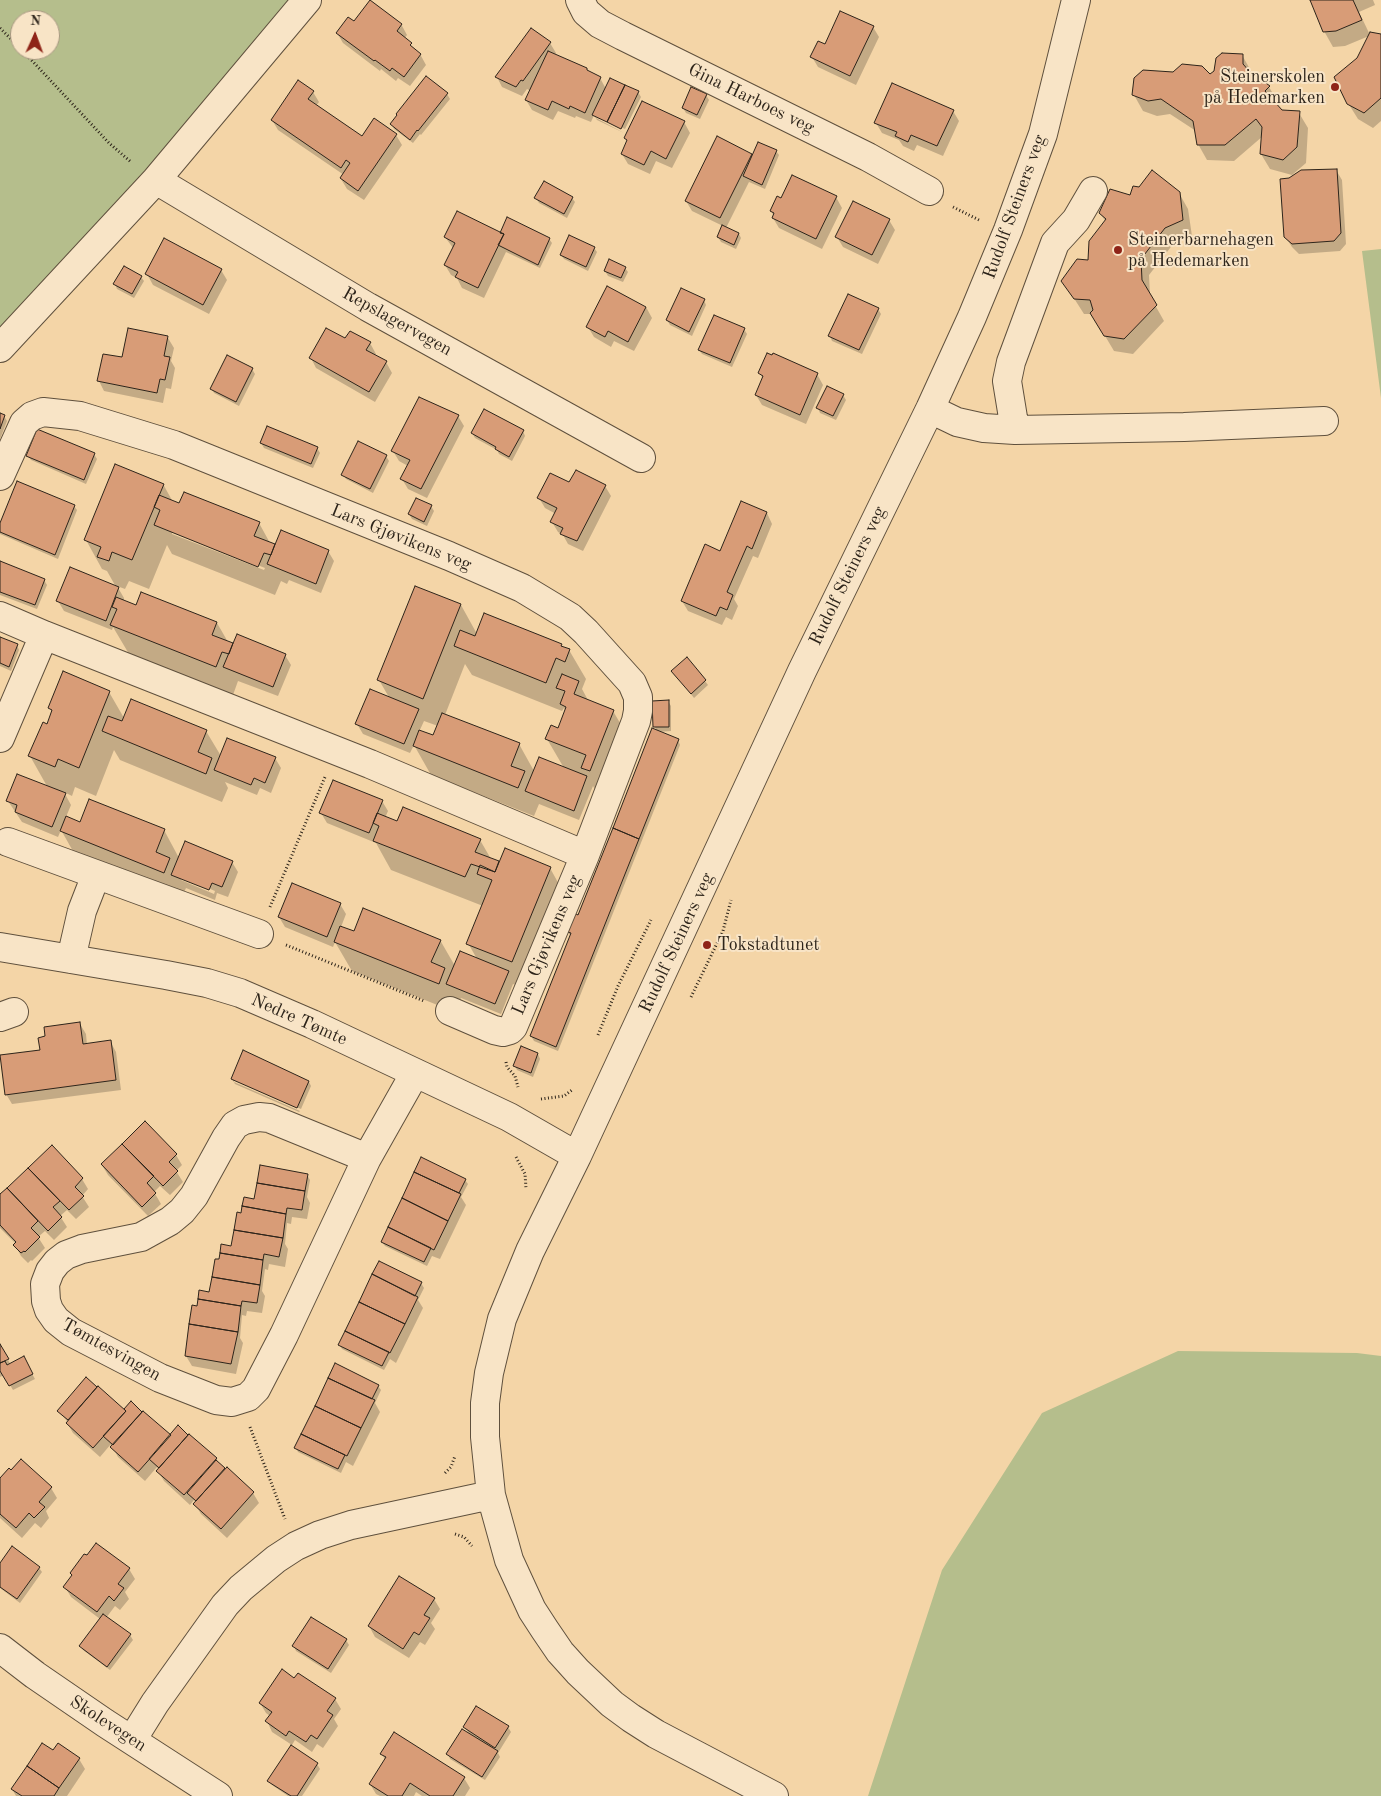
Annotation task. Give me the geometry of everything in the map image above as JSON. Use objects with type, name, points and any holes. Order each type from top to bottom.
[{"type":"street","points":[[0,348],[156,180],[307,0]]},
{"type":"street","name":"Gina Harboes veg","points":[[580,0],[586,12],[600,24],[859,152],[929,191]]},
{"type":"street","name":"Rudolf Steiners veg","points":[[774,1796],[656,1734],[612,1704],[578,1672],[560,1652],[545,1630],[532,1610],[518,1581],[501,1535],[491,1495],[485,1437],[485,1403],[489,1373],[495,1345],[514,1287],[530,1251],[577,1156],[802,671],[930,409],[972,317],[994,265],[1043,134],[1076,0]]},
{"type":"street","name":"Repslagervegen","points":[[156,180],[368,307],[641,458]]},
{"type":"street","points":[[1015,430],[1007,381],[1011,362],[1055,243],[1076,220],[1094,191]]},
{"type":"street","points":[[930,409],[956,422],[984,428],[1015,430],[1184,428],[1324,421]]},
{"type":"street","name":"Lars Gjøvikens veg","points":[[0,476],[24,423],[32,416],[43,412],[80,416],[174,445],[449,556],[522,588],[570,617],[632,683],[638,697],[636,720],[585,856],[510,1030],[503,1032],[494,1030],[450,1011]]},
{"type":"street","name":"Lars Gjøvikens veg","points":[[0,616],[44,636],[336,750],[585,856]]},
{"type":"street","points":[[0,738],[44,636]]},
{"type":"street","points":[[8,842],[258,934]]},
{"type":"street","points":[[71,959],[82,911],[96,874]]},
{"type":"street","name":"Nedre Tømte","points":[[0,947],[191,980],[240,993],[312,1024],[508,1117],[577,1156]]},
{"type":"street","points":[[239,1401],[248,1398],[256,1389],[368,1158],[415,1073]]},
{"type":"street","name":"Tømtesvingen","points":[[239,1401],[216,1400],[160,1378],[71,1332],[56,1320],[46,1301],[45,1284],[50,1271],[66,1255],[82,1249],[141,1236],[170,1221],[182,1211],[194,1196],[226,1138],[235,1125],[244,1120],[259,1116],[269,1118],[368,1158]]},
{"type":"street","points":[[132,1740],[154,1703],[225,1605],[241,1588],[276,1559],[296,1546],[320,1535],[351,1525],[491,1495]]},
{"type":"street","name":"Skolevegen","points":[[1,1651],[35,1676],[218,1796]]},
{"type":"path","points":[[0,28],[10,38]]},
{"type":"path","points":[[31,60],[109,143],[143,172],[156,180]]},
{"type":"path","points":[[976,228],[982,211]]},
{"type":"path","points":[[336,750],[258,934],[450,1011]]},
{"type":"path","points":[[595,1042],[618,986],[655,912]]},
{"type":"path","points":[[534,1099],[556,1099],[564,1096],[574,1088]]},
{"type":"path","points":[[239,1401],[285,1520]]},
{"type":"green space","points":[[0,0],[292,0],[0,357]]},
{"type":"green space","points":[[1381,249],[1381,398],[1362,251]]},
{"type":"green space","points":[[1178,1351],[1357,1353],[1381,1356],[1381,1796],[868,1796],[942,1570],[1042,1413]]},
{"type":"building","points":[[370,0],[402,24],[397,31],[412,43],[410,45],[421,54],[404,77],[392,68],[390,71],[374,61],[336,33],[348,17],[354,21]]},
{"type":"building","points":[[1310,0],[1353,0],[1362,20],[1336,31],[1323,32]]},
{"type":"building","points":[[840,11],[874,26],[850,76],[810,57],[818,41],[825,44]]},
{"type":"building","points":[[531,28],[551,42],[523,81],[521,80],[516,87],[495,77]]},
{"type":"building","points":[[1370,32],[1381,34],[1381,98],[1364,113],[1347,104],[1334,77],[1357,58]]},
{"type":"building","points":[[548,51],[587,68],[587,70],[601,77],[585,113],[570,106],[569,109],[552,101],[548,110],[525,100]]},
{"type":"building","points":[[1222,53],[1243,54],[1243,64],[1250,72],[1270,86],[1265,91],[1282,110],[1300,111],[1297,147],[1283,160],[1260,154],[1262,127],[1256,119],[1225,145],[1197,145],[1193,121],[1161,99],[1148,101],[1132,95],[1134,78],[1143,70],[1173,72],[1182,64],[1202,66],[1210,74],[1214,71],[1216,58]]},
{"type":"building","points":[[426,76],[448,93],[410,140],[390,124]]},
{"type":"building","points":[[610,78],[625,85],[607,122],[592,115]]},
{"type":"building","points":[[298,80],[314,91],[308,99],[362,136],[374,118],[397,134],[358,191],[340,178],[350,163],[346,160],[341,168],[271,120]]},
{"type":"building","points":[[892,83],[954,110],[937,146],[911,135],[908,142],[895,136],[897,132],[874,123]]},
{"type":"building","points":[[625,85],[639,91],[621,129],[607,122]]},
{"type":"building","points":[[691,87],[707,94],[697,115],[682,108]]},
{"type":"building","points":[[642,101],[685,121],[666,159],[651,151],[644,165],[621,154],[627,140],[624,138]]},
{"type":"building","points":[[717,136],[752,154],[720,218],[685,201]]},
{"type":"building","points":[[758,142],[777,150],[762,185],[743,176]]},
{"type":"building","points":[[1337,169],[1341,233],[1334,241],[1292,244],[1284,237],[1280,179],[1289,178],[1301,170]]},
{"type":"building","points":[[1152,170],[1180,192],[1183,220],[1165,228],[1141,259],[1142,280],[1157,305],[1124,339],[1104,336],[1090,313],[1093,310],[1090,300],[1074,299],[1061,281],[1077,259],[1088,260],[1089,241],[1106,219],[1099,213],[1110,189],[1130,195],[1133,186],[1139,187]]},
{"type":"building","points":[[792,175],[837,196],[816,239],[772,218],[774,213],[770,211],[777,196],[781,198]]},
{"type":"building","points":[[544,181],[573,197],[564,214],[534,198]]},
{"type":"building","points":[[853,201],[890,219],[872,255],[835,237]]},
{"type":"building","points":[[457,211],[504,234],[478,288],[455,277],[458,272],[444,265],[455,243],[444,237]]},
{"type":"building","points":[[507,217],[550,238],[538,265],[498,245],[504,234],[500,233]]},
{"type":"building","points":[[722,225],[739,233],[734,245],[717,237]]},
{"type":"building","points":[[569,235],[595,247],[586,267],[560,255]]},
{"type":"building","points":[[164,238],[222,269],[203,305],[145,274]]},
{"type":"building","points":[[609,259],[626,267],[621,278],[604,271]]},
{"type":"building","points":[[124,266],[142,276],[132,294],[113,284]]},
{"type":"building","points":[[607,286],[646,307],[628,342],[608,331],[605,337],[586,327]]},
{"type":"building","points":[[681,288],[705,299],[689,332],[666,320]]},
{"type":"building","points":[[848,294],[879,308],[859,350],[828,336]]},
{"type":"building","points":[[714,315],[745,328],[730,363],[698,350]]},
{"type":"building","points":[[128,328],[168,336],[164,356],[170,357],[165,380],[160,379],[157,393],[97,381],[103,354],[122,357]]},
{"type":"building","points":[[326,328],[345,338],[350,331],[371,342],[366,350],[387,361],[369,392],[309,358]]},
{"type":"building","points":[[767,353],[772,355],[773,353],[818,373],[800,415],[755,395],[763,376],[758,373]]},
{"type":"building","points":[[227,355],[253,368],[236,402],[210,389]]},
{"type":"building","points":[[827,386],[844,394],[833,416],[816,408]]},
{"type":"building","points":[[419,397],[459,415],[421,489],[400,479],[410,460],[391,451]]},
{"type":"building","points":[[484,409],[524,430],[509,457],[495,449],[496,447],[471,433]]},
{"type":"building","points":[[0,413],[5,415],[0,429]]},
{"type":"building","points":[[267,426],[318,447],[311,464],[260,443]]},
{"type":"building","points":[[37,429],[95,453],[84,480],[26,456]]},
{"type":"building","points":[[358,441],[387,455],[370,489],[341,475]]},
{"type":"building","points":[[115,464],[164,484],[132,560],[112,552],[109,561],[97,557],[101,547],[84,540]]},
{"type":"building","points":[[576,470],[606,485],[577,541],[560,534],[563,528],[550,522],[557,508],[537,498],[550,473],[569,482]]},
{"type":"building","points":[[17,481],[75,505],[55,555],[0,532],[0,523]]},
{"type":"building","points":[[184,492],[260,522],[254,536],[275,544],[271,555],[264,553],[258,567],[154,525],[160,510],[154,507],[159,495],[179,503]]},
{"type":"building","points":[[416,498],[432,505],[424,522],[408,514]]},
{"type":"building","points":[[741,501],[767,512],[752,549],[747,546],[727,592],[733,595],[727,610],[720,607],[716,616],[681,601],[705,544],[720,551]]},
{"type":"building","points":[[281,530],[329,550],[316,584],[267,564]]},
{"type":"building","points":[[0,561],[45,579],[35,605],[0,592]]},
{"type":"building","points":[[70,567],[119,587],[106,621],[56,601]]},
{"type":"building","points":[[415,586],[461,604],[423,699],[377,680]]},
{"type":"building","points":[[141,592],[217,622],[212,635],[233,643],[229,654],[222,652],[216,667],[110,625],[117,609],[112,607],[116,597],[136,605]]},
{"type":"building","points":[[484,613],[562,644],[561,646],[570,649],[565,662],[556,658],[546,683],[454,646],[460,630],[475,636]]},
{"type":"building","points":[[237,634],[286,654],[273,687],[223,667]]},
{"type":"building","points":[[0,637],[18,644],[9,667],[0,663]]},
{"type":"building","points":[[687,657],[706,680],[691,694],[671,671]]},
{"type":"building","points":[[63,671],[110,691],[79,768],[58,759],[55,767],[28,756],[43,722],[47,724],[52,710],[48,708]]},
{"type":"building","points":[[562,674],[579,681],[574,694],[614,710],[590,771],[581,768],[586,755],[545,739],[551,725],[558,728],[566,707],[560,704],[565,691],[556,688]]},
{"type":"building","points":[[370,689],[419,709],[404,744],[355,724]]},
{"type":"building","points":[[131,699],[207,730],[198,752],[212,758],[206,774],[102,731],[108,716],[122,721]]},
{"type":"building","points":[[669,700],[669,727],[653,727],[652,701]]},
{"type":"building","points":[[442,713],[520,743],[511,766],[525,771],[518,788],[413,746],[419,730],[433,735]]},
{"type":"building","points":[[652,728],[679,739],[639,839],[613,828]]},
{"type":"building","points":[[227,738],[276,757],[265,783],[254,778],[251,785],[214,770]]},
{"type":"building","points":[[539,757],[587,776],[574,811],[525,791]]},
{"type":"building","points":[[17,774],[66,793],[52,827],[15,812],[17,805],[6,801]]},
{"type":"building","points":[[333,780],[383,800],[369,833],[319,813]]},
{"type":"building","points":[[89,799],[165,829],[156,852],[170,858],[164,873],[60,831],[66,816],[80,822]]},
{"type":"building","points":[[403,807],[481,839],[475,852],[499,861],[495,872],[471,864],[465,877],[373,841],[379,826],[373,823],[377,813],[397,821]]},
{"type":"building","points":[[613,828],[639,839],[556,1047],[530,1036],[571,933],[567,932],[574,913],[578,915]]},
{"type":"building","points":[[185,841],[233,861],[222,887],[212,883],[209,890],[171,875]]},
{"type":"building","points":[[505,848],[551,867],[512,962],[466,944],[492,880],[477,874],[480,865],[495,872]]},
{"type":"building","points":[[292,883],[341,903],[327,937],[278,917]]},
{"type":"building","points":[[363,908],[441,940],[431,962],[445,968],[439,984],[334,942],[340,926],[354,931]]},
{"type":"building","points":[[460,951],[509,971],[495,1004],[446,984]]},
{"type":"building","points":[[80,1022],[83,1044],[111,1040],[116,1080],[5,1095],[0,1055],[40,1050],[38,1038],[45,1036],[44,1027]]},
{"type":"building","points":[[521,1046],[538,1053],[531,1073],[513,1066]]},
{"type":"building","points":[[243,1050],[309,1081],[297,1108],[231,1079]]},
{"type":"building","points":[[145,1121],[177,1154],[169,1162],[178,1171],[163,1186],[122,1144]]},
{"type":"building","points":[[122,1144],[154,1176],[147,1183],[156,1193],[142,1207],[101,1164]]},
{"type":"building","points":[[52,1145],[83,1178],[75,1187],[84,1196],[69,1210],[28,1168]]},
{"type":"building","points":[[421,1157],[466,1179],[459,1193],[414,1172]]},
{"type":"building","points":[[260,1165],[308,1174],[305,1191],[257,1183]]},
{"type":"building","points":[[28,1168],[60,1201],[53,1207],[62,1217],[48,1231],[7,1188]]},
{"type":"building","points":[[414,1172],[461,1194],[448,1221],[402,1198]]},
{"type":"building","points":[[257,1183],[305,1191],[302,1210],[287,1208],[286,1214],[242,1206],[244,1197],[254,1199]]},
{"type":"building","points":[[7,1188],[38,1221],[31,1228],[40,1237],[25,1252],[21,1253],[13,1245],[16,1242],[0,1225],[0,1194]]},
{"type":"building","points":[[402,1198],[448,1221],[434,1250],[388,1227]]},
{"type":"building","points":[[242,1206],[286,1214],[283,1238],[234,1230],[237,1212],[241,1213]]},
{"type":"building","points":[[388,1227],[431,1248],[424,1262],[381,1242]]},
{"type":"building","points":[[234,1230],[283,1238],[279,1257],[264,1254],[263,1260],[220,1253],[221,1244],[231,1246]]},
{"type":"building","points":[[220,1253],[263,1260],[260,1285],[212,1277],[215,1259],[219,1259]]},
{"type":"building","points":[[379,1261],[422,1282],[415,1296],[372,1274]]},
{"type":"building","points":[[372,1274],[418,1297],[405,1324],[359,1302]]},
{"type":"building","points":[[212,1277],[260,1285],[257,1303],[242,1301],[241,1306],[198,1299],[199,1290],[209,1292]]},
{"type":"building","points":[[198,1299],[241,1306],[238,1332],[189,1324],[192,1305],[197,1306]]},
{"type":"building","points":[[359,1302],[405,1324],[390,1353],[345,1331]]},
{"type":"building","points":[[189,1324],[238,1332],[231,1364],[185,1356]]},
{"type":"building","points":[[345,1331],[389,1352],[382,1366],[338,1345]]},
{"type":"building","points":[[0,1344],[9,1359],[0,1363]]},
{"type":"building","points":[[24,1356],[33,1374],[9,1386],[0,1371],[0,1363],[5,1361],[7,1365]]},
{"type":"building","points":[[335,1363],[379,1385],[372,1399],[328,1378]]},
{"type":"building","points":[[86,1377],[97,1387],[68,1420],[57,1411]]},
{"type":"building","points":[[328,1378],[375,1400],[361,1428],[315,1406]]},
{"type":"building","points":[[98,1386],[126,1411],[93,1448],[66,1423]]},
{"type":"building","points":[[131,1401],[142,1412],[113,1445],[103,1436],[126,1411],[124,1409]]},
{"type":"building","points":[[315,1406],[361,1428],[347,1456],[301,1434]]},
{"type":"building","points":[[143,1411],[171,1435],[138,1472],[110,1447]]},
{"type":"building","points":[[178,1425],[188,1435],[159,1468],[149,1459]]},
{"type":"building","points":[[189,1434],[217,1458],[184,1495],[156,1471]]},
{"type":"building","points":[[301,1434],[345,1455],[338,1469],[294,1448]]},
{"type":"building","points":[[21,1459],[52,1487],[39,1502],[45,1507],[34,1518],[29,1513],[16,1528],[0,1514],[0,1478]]},
{"type":"building","points":[[216,1460],[225,1468],[196,1501],[187,1493]]},
{"type":"building","points":[[227,1467],[254,1492],[221,1529],[193,1504]]},
{"type":"building","points":[[96,1543],[130,1568],[118,1584],[124,1588],[114,1601],[109,1596],[97,1612],[63,1587],[72,1575],[70,1573],[84,1554],[87,1555]]},
{"type":"building","points":[[12,1546],[40,1567],[17,1599],[0,1587],[0,1563]]},
{"type":"building","points":[[399,1576],[435,1598],[424,1615],[430,1618],[419,1635],[414,1632],[403,1649],[368,1626]]},
{"type":"building","points":[[103,1614],[131,1634],[107,1667],[79,1646]]},
{"type":"building","points":[[311,1617],[347,1639],[328,1669],[292,1646]]},
{"type":"building","points":[[282,1669],[294,1678],[298,1673],[336,1698],[327,1711],[333,1715],[317,1739],[311,1735],[306,1742],[289,1731],[286,1736],[265,1721],[272,1712],[259,1703]]},
{"type":"building","points":[[476,1706],[509,1726],[495,1748],[463,1727]]},
{"type":"building","points":[[462,1729],[498,1751],[482,1777],[446,1754]]},
{"type":"building","points":[[394,1732],[465,1777],[453,1796],[430,1796],[410,1783],[402,1796],[388,1796],[369,1784],[386,1757],[380,1754]]},
{"type":"building","points":[[42,1743],[53,1750],[58,1743],[80,1758],[59,1788],[27,1766]]},
{"type":"building","points":[[291,1745],[318,1763],[297,1796],[291,1796],[267,1781]]},
{"type":"building","points":[[27,1766],[59,1788],[54,1796],[22,1796],[11,1789]]},
{"type":"place","name":"Steinerskolen på Hedemarken","points":[[1335,87]]},
{"type":"place","name":"Steinerbarnehagen på Hedemarken","points":[[1118,250]]},
{"type":"place","name":"Tokstadtunet","points":[[707,945]]}]
